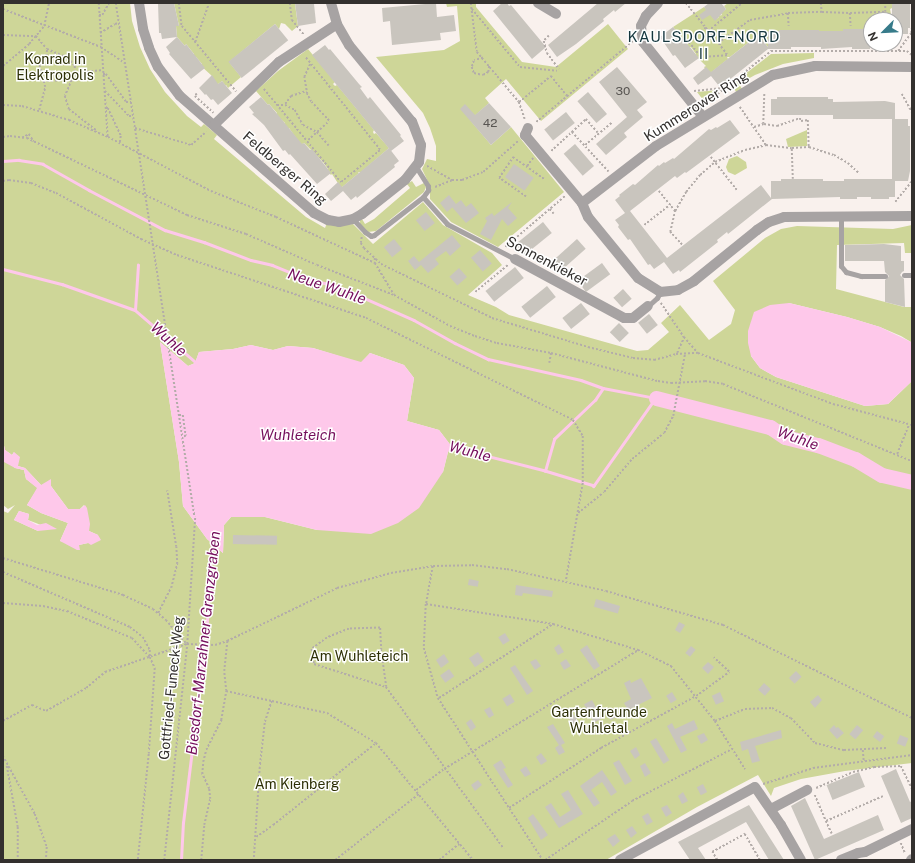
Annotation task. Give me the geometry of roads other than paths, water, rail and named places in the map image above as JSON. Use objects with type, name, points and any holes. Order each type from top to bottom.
[{"type":"street","name":"Feldberger Ring","points":[[139,3],[143,29],[158,67],[180,96],[314,212],[328,220],[339,222],[353,219],[362,214],[406,180],[417,165]]},
{"type":"street","points":[[331,3],[337,24],[349,45],[412,122],[421,144],[417,165]]},
{"type":"street","points":[[538,3],[556,14]]},
{"type":"street","points":[[658,3],[646,16],[641,26],[641,36],[645,47],[703,117]]},
{"type":"street","points":[[214,125],[240,98],[279,62],[337,24]]},
{"type":"street","name":"Kummerower Ring","points":[[582,203],[656,146],[768,78],[790,71],[815,66],[912,67]]},
{"type":"street","points":[[527,132],[543,157],[582,203],[588,217],[638,278],[659,295],[678,290],[694,281],[757,230],[769,222],[784,217],[912,216]]},
{"type":"street","name":"Sonnenkieker","points":[[515,259],[624,318],[633,318],[648,306]]},
{"type":"street","points":[[620,860],[756,787],[771,809],[801,860]]},
{"type":"street","points":[[771,809],[807,790]]},
{"type":"street","points":[[841,860],[891,841],[898,835],[912,829]]},
{"type":"lane","points":[[353,219],[370,236],[374,235],[423,197],[428,190],[426,181],[417,165]]},
{"type":"lane","name":"Sonnenkieker","points":[[423,197],[447,224],[515,259]]},
{"type":"lane","points":[[841,216],[841,266],[846,272],[861,276],[885,276]]},
{"type":"lane","points":[[904,275],[912,275]]},
{"type":"lane","name":"Sonnenkieker","points":[[648,306],[659,295]]},
{"type":"water","points":[[789,303],[847,317],[880,327],[911,342],[912,381],[888,404],[865,406],[776,377],[760,368],[751,356],[748,343],[748,331],[754,312],[770,305]]},
{"type":"water","name":"Wuhleteich","points":[[160,342],[188,366],[195,363],[199,352],[233,349],[251,345],[273,350],[288,346],[313,348],[361,362],[370,353],[404,365],[414,378],[407,421],[439,430],[452,447],[448,452],[443,472],[419,508],[398,523],[371,534],[317,530],[265,517],[231,517],[224,525],[223,553],[207,539],[183,506],[179,462]]},
{"type":"water","points":[[3,441],[5,450],[12,455],[14,452],[20,457],[18,466],[25,468],[41,485],[51,479],[51,486],[68,509],[80,509],[85,505],[90,524],[89,531],[98,535],[101,540],[91,545],[88,543],[79,545],[80,550],[77,550],[60,541],[68,523],[41,513],[27,505],[37,488],[26,479],[24,470],[15,468],[4,462]]},
{"type":"water","points":[[19,511],[29,514],[28,520],[37,525],[46,523],[57,529],[38,531],[14,520]]},
{"type":"waterway","name":"Neue Wuhle","points":[[3,161],[19,160],[43,164],[165,230],[204,242],[251,260],[272,265],[307,279],[337,286],[414,320],[455,343],[488,359],[581,380],[603,388],[656,398],[594,486],[545,471],[450,447]]},
{"type":"waterway","points":[[135,310],[138,265]]},
{"type":"waterway","name":"Wuhle","points":[[3,269],[62,284],[135,310],[198,364]]},
{"type":"waterway","points":[[545,471],[554,439],[595,400],[603,388]]},
{"type":"waterway","name":"Wuhle","points":[[656,398],[770,427],[785,437],[818,445],[855,459],[882,475],[912,482]]},
{"type":"waterway","name":"Biesdorf-Marzahner Grenzgraben","points":[[181,860],[183,823],[206,637],[212,540]]},
{"type":"district","name":"KAULSDORF-NORD II","points":[[704,44]]},
{"type":"park label","name":"Konrad in Elektropolis","points":[[55,68]]},
{"type":"park label","name":"Am Wuhleteich","points":[[359,656]]},
{"type":"park label","name":"Gartenfreunde Wuhletal","points":[[599,720]]},
{"type":"park label","name":"Am Kienberg","points":[[297,784]]}]
